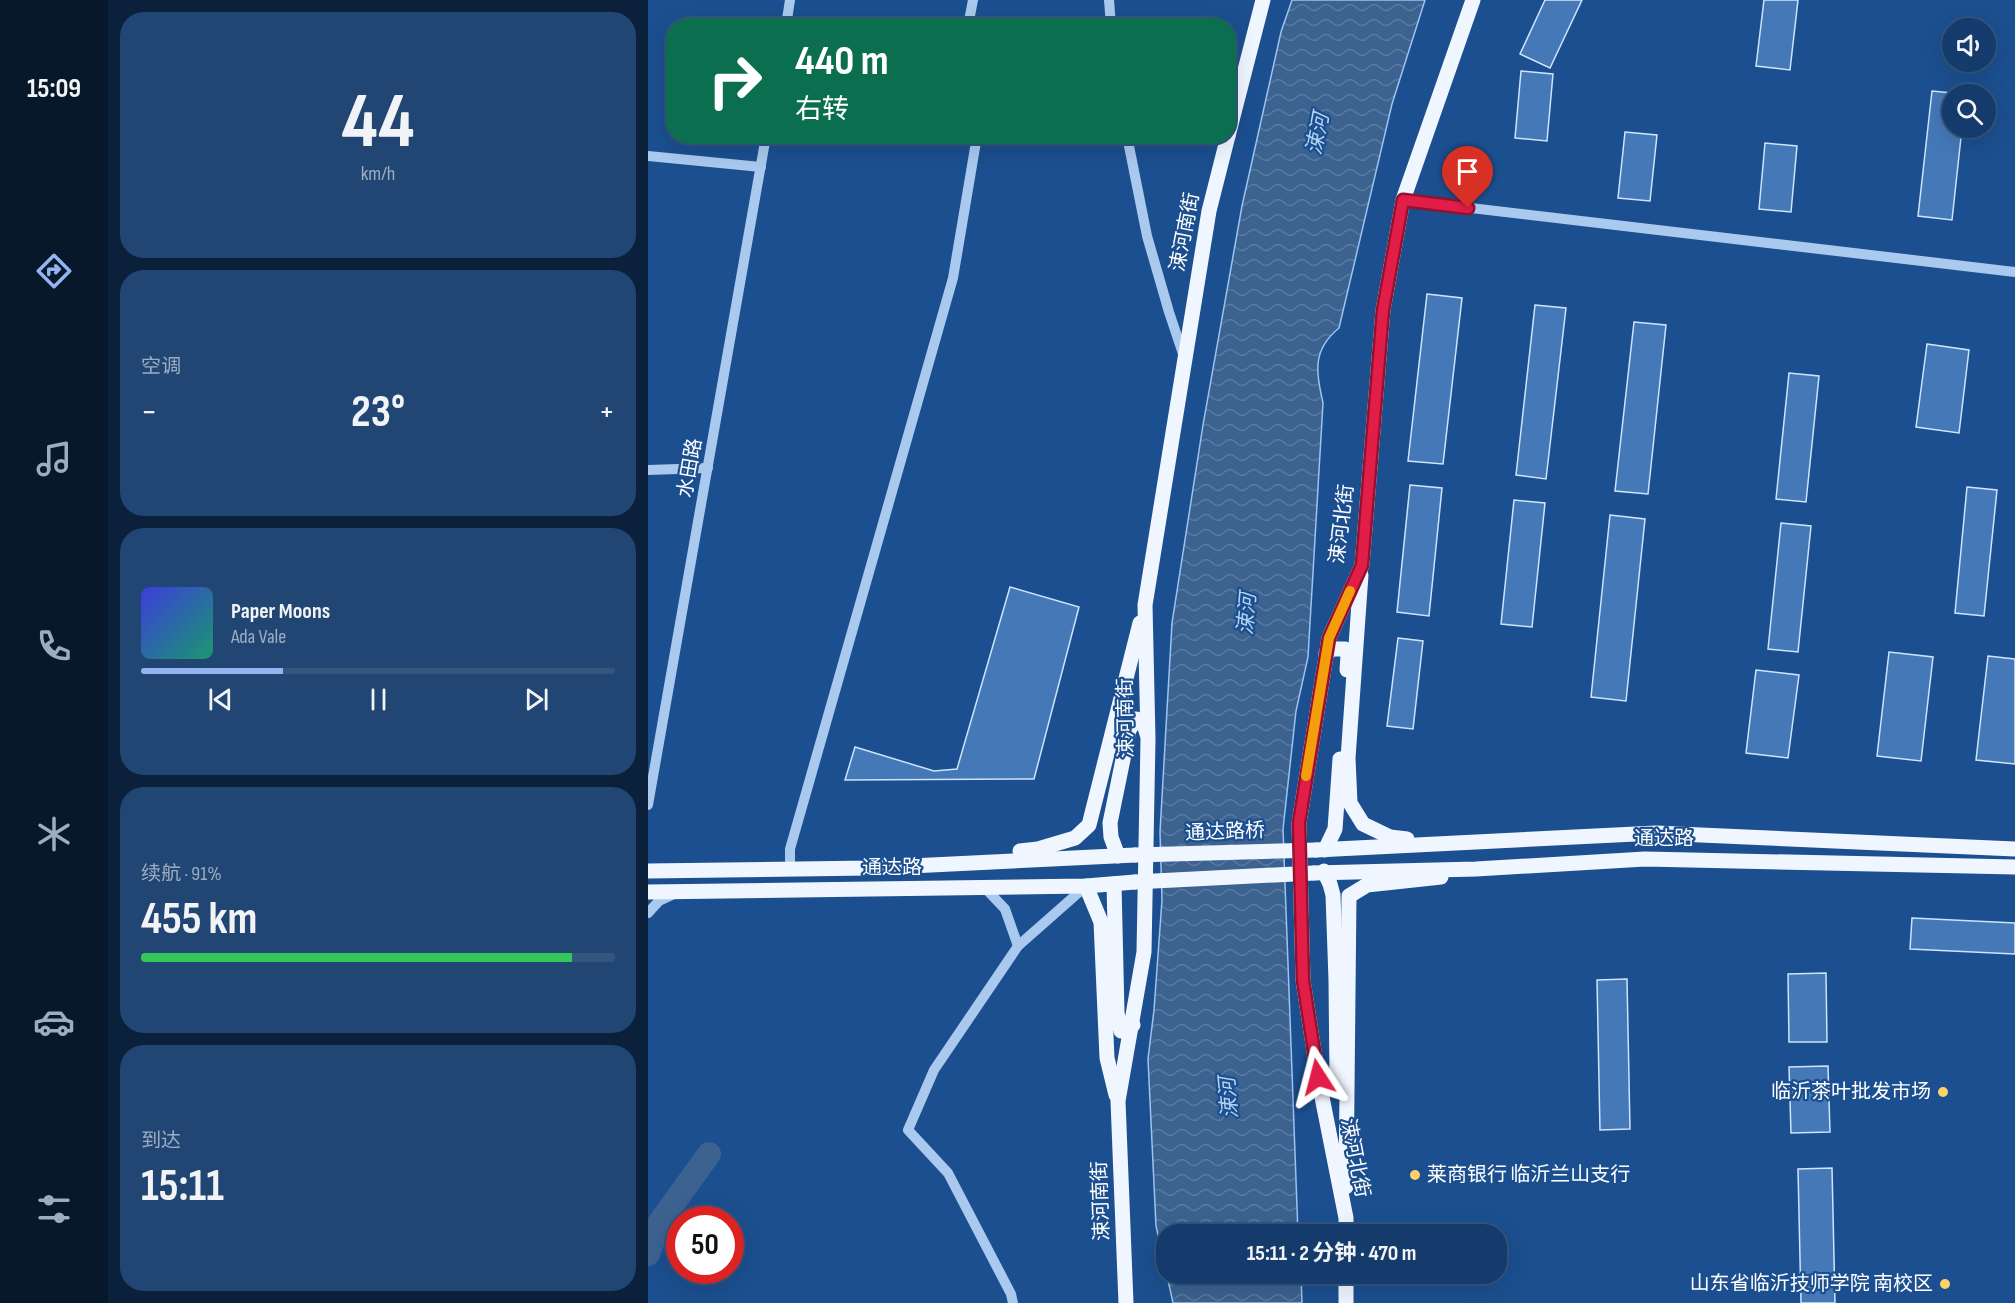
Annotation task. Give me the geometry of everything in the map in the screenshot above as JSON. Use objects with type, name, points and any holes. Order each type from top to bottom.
[{"type":"main road","name":"涑河南街","points":[[1236,105],[1263,0]]},
{"type":"main road","name":"涑河北街","points":[[1346,1224],[1318,1077],[1303,980],[1299,823],[1329,638],[1362,565],[1383,310],[1403,200],[1473,0]]},
{"type":"main road","name":"涑河南街","points":[[1126,1303],[1118,1101],[1144,952],[1149,739],[1145,605],[1209,211],[1226,144]]},
{"type":"main road","points":[[1362,565],[1348,758],[1350,803],[1364,824],[1390,837],[1434,843]]},
{"type":"main road","points":[[947,863],[973,854],[1038,849],[1075,838],[1089,825],[1145,605]]},
{"type":"main road","points":[[1321,850],[1335,830],[1348,656],[1345,649],[1339,648],[1332,648],[1326,654]]},
{"type":"main road","points":[[1118,856],[1111,837],[1110,823],[1129,730],[1136,719],[1143,721],[1149,739]]},
{"type":"main road","name":"通达路","points":[[1321,850],[1656,833],[2015,849]]},
{"type":"main road","name":"通达路桥","points":[[1135,855],[1321,850]]},
{"type":"main road","name":"通达路","points":[[648,871],[870,868],[1135,855]]},
{"type":"main road","name":"通达路","points":[[648,892],[1086,886],[1319,872],[1476,868],[1646,859],[2015,867]]},
{"type":"main road","points":[[1346,1218],[1349,896],[1368,885],[1431,879],[1476,868]]},
{"type":"main road","points":[[1318,1077],[1327,1086],[1334,1087],[1337,1080],[1333,895],[1330,884],[1319,872]]},
{"type":"main road","points":[[1114,884],[1117,1013],[1121,1030],[1132,1025]]},
{"type":"main road","points":[[1086,886],[1101,922],[1107,1058],[1118,1101]]},
{"type":"main road","points":[[1346,1284],[1346,1303]]},
{"type":"street","points":[[787,18],[790,0]]},
{"type":"street","points":[[970,18],[973,0]]},
{"type":"street","points":[[1108,0],[1110,18]]},
{"type":"street","name":"水田路","points":[[648,805],[765,144]]},
{"type":"street","points":[[790,870],[790,849],[953,278],[976,144]]},
{"type":"street","points":[[1129,144],[1148,236],[1169,312],[1185,358]]},
{"type":"street","points":[[648,156],[761,167]]},
{"type":"street","points":[[1403,200],[2015,272]]},
{"type":"street","points":[[648,470],[708,468]]},
{"type":"street","points":[[1013,1303],[1011,1294],[948,1173],[908,1130],[934,1070],[1018,946],[1086,886]]},
{"type":"street","points":[[985,888],[1005,909],[1018,946]]},
{"type":"street","points":[[648,913],[659,901],[679,892]]},
{"type":"water","name":"涑河","points":[[1292,0],[1425,0],[1392,104],[1339,328],[1324,344],[1318,362],[1323,403],[1308,657],[1296,711],[1283,829],[1298,1224],[1156,1224],[1156,1226],[1148,1059],[1162,900],[1160,832],[1172,623],[1203,425],[1242,206],[1281,32]]},
{"type":"water","points":[[1169,1284],[1301,1284],[1302,1303],[1173,1303]]},
{"type":"building","points":[[1545,0],[1582,0],[1550,68],[1520,54]]},
{"type":"building","points":[[1764,0],[1798,0],[1790,70],[1756,66]]},
{"type":"building","points":[[1521,71],[1553,74],[1547,141],[1515,138]]},
{"type":"building","points":[[1932,91],[1942,92],[1942,138],[1961,138],[1952,220],[1918,216]]},
{"type":"building","points":[[1625,132],[1657,135],[1650,201],[1618,198]]},
{"type":"building","points":[[1765,143],[1797,146],[1791,212],[1759,209]]},
{"type":"building","points":[[1427,294],[1462,298],[1443,464],[1408,461]]},
{"type":"building","points":[[1535,305],[1566,308],[1546,479],[1516,475]]},
{"type":"building","points":[[1634,322],[1666,325],[1648,494],[1615,491]]},
{"type":"building","points":[[1927,344],[1969,350],[1959,433],[1916,427]]},
{"type":"building","points":[[1789,373],[1819,376],[1806,502],[1776,499]]},
{"type":"building","points":[[1410,485],[1442,488],[1429,616],[1397,612]]},
{"type":"building","points":[[1967,487],[1997,490],[1984,616],[1955,613]]},
{"type":"building","points":[[1514,500],[1545,503],[1532,627],[1501,624]]},
{"type":"building","points":[[1610,515],[1645,519],[1626,701],[1591,697]]},
{"type":"building","points":[[1781,523],[1811,526],[1798,652],[1768,649]]},
{"type":"building","points":[[1010,587],[1079,607],[1034,779],[845,780],[855,747],[934,771],[957,769]]},
{"type":"building","points":[[1398,638],[1423,641],[1413,729],[1387,726]]},
{"type":"building","points":[[1889,652],[1933,657],[1921,761],[1877,756]]},
{"type":"building","points":[[1988,656],[2015,659],[2015,764],[1976,760]]},
{"type":"building","points":[[1756,670],[1799,675],[1788,758],[1746,753]]},
{"type":"building","points":[[1912,918],[2015,923],[2015,954],[1910,949]]},
{"type":"building","points":[[1826,973],[1827,1042],[1789,1042],[1788,974]]},
{"type":"building","points":[[1627,979],[1630,1129],[1600,1130],[1597,980]]},
{"type":"building","points":[[1828,1066],[1830,1132],[1791,1133],[1789,1067]]},
{"type":"building","points":[[1832,1168],[1835,1303],[1801,1303],[1798,1169]]},
{"type":"waterway","points":[[648,1254],[660,1222],[709,1154]]},
{"type":"slow traffic","points":[[1306,776],[1329,638],[1350,591]]},
{"type":"place","name":"临沂茶叶批发市场","points":[[1943,1092]]},
{"type":"place","name":"莱商银行 临沂兰山支行","points":[[1415,1175]]},
{"type":"place","name":"山东省临沂技师学院 南校区","points":[[1945,1284]]},
{"type":"route","points":[[1318,1077],[1303,980],[1299,823],[1329,638],[1362,565],[1383,310],[1403,200],[1468,208]]}]
